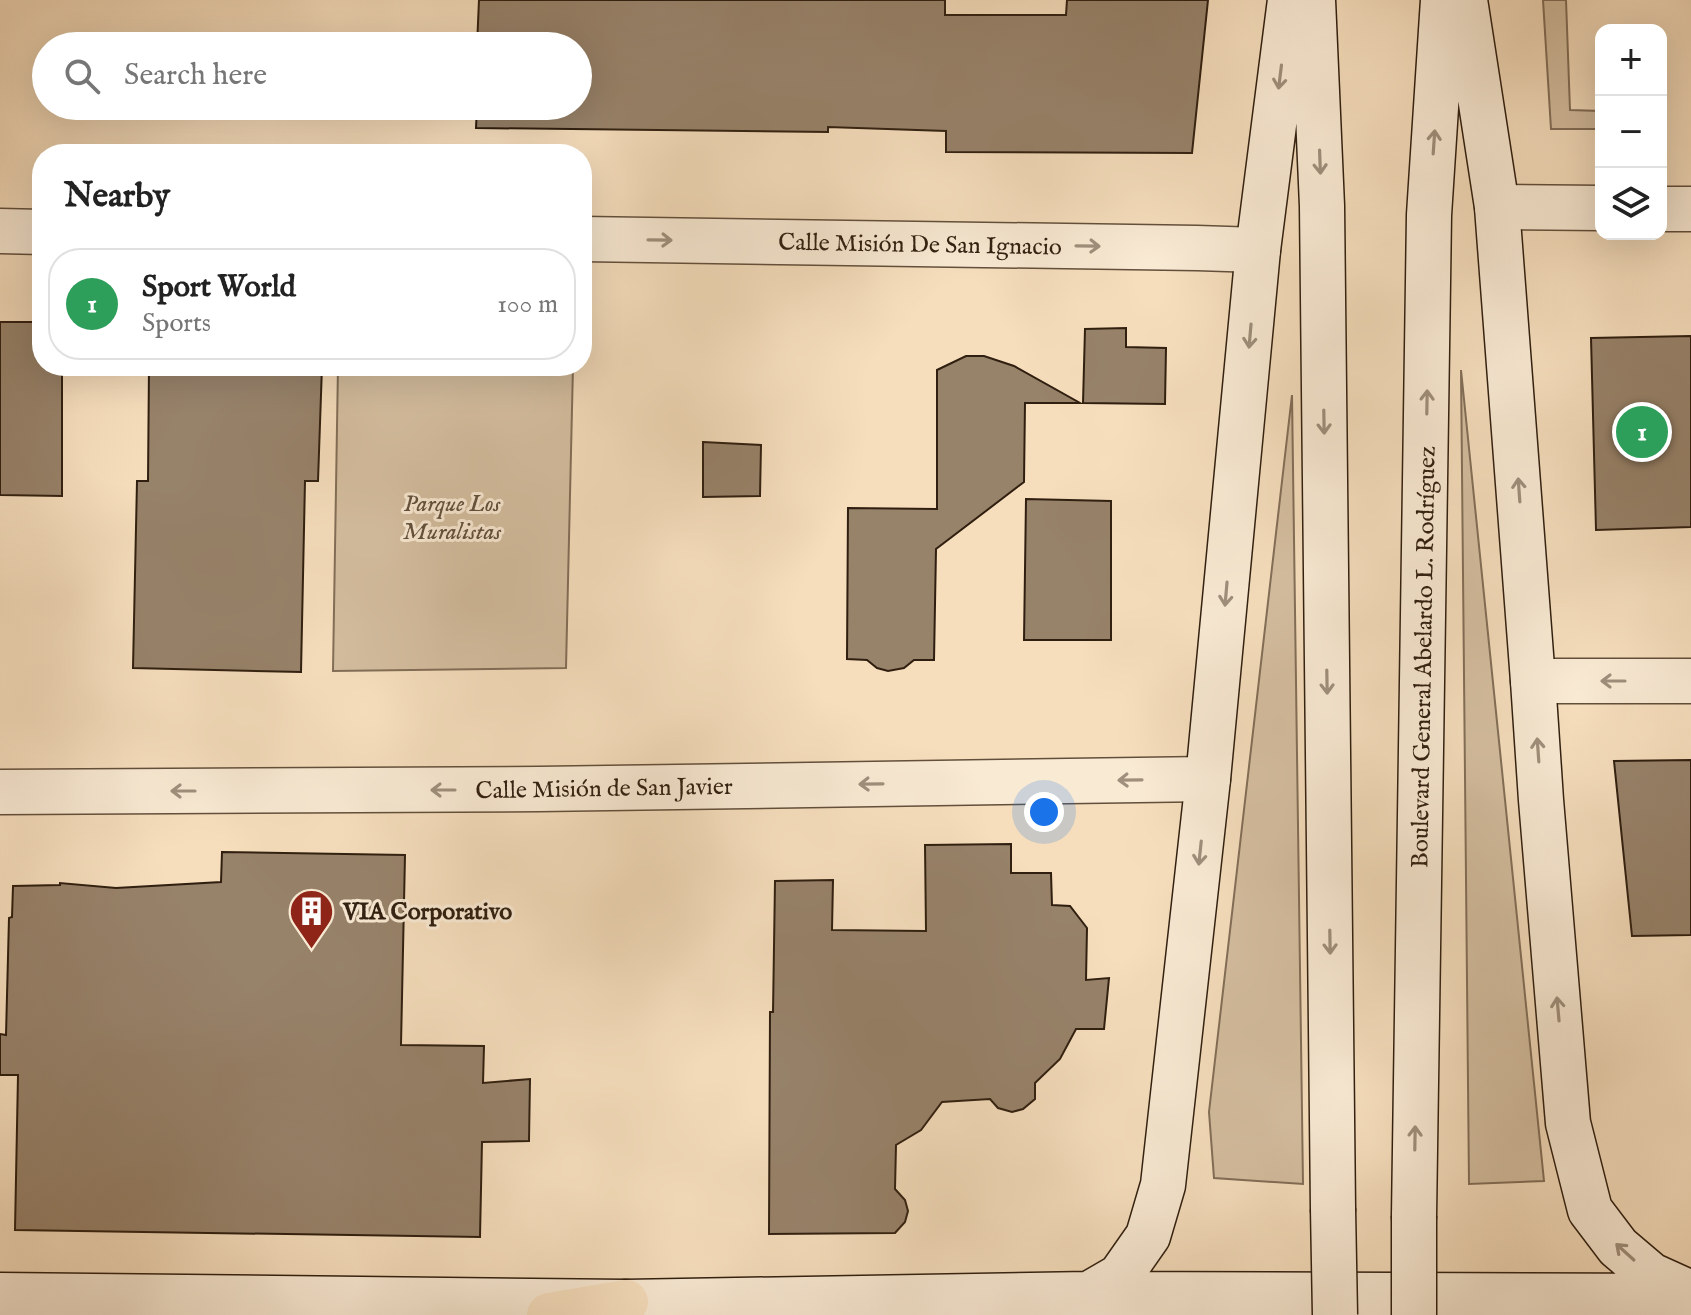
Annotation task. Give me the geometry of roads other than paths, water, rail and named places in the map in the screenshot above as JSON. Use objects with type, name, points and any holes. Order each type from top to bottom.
[{"type":"highway","points":[[549,1315],[626,1302]]},
{"type":"main road","points":[[1089,1294],[1120,1276],[1148,1236],[1163,1185],[1208,779],[1258,250],[1290,0]]},
{"type":"main road","points":[[1313,0],[1322,206],[1335,1315]]},
{"type":"main road","name":"Boulevard General Abelardo L. Rodríguez","points":[[1414,1315],[1429,231],[1443,0]]},
{"type":"main road","points":[[1465,0],[1497,207],[1568,1123],[1590,1210],[1618,1247],[1640,1266],[1691,1295]]},
{"type":"main road","points":[[1497,207],[1595,208]]},
{"type":"main road","points":[[1667,209],[1691,209]]},
{"type":"main road","points":[[0,231],[32,232]]},
{"type":"main road","name":"Calle Misión De San Ignacio","points":[[592,239],[1258,250]]},
{"type":"main road","points":[[1533,681],[1691,681]]},
{"type":"main road","name":"Calle Misión de San Javier","points":[[0,792],[539,789],[1208,779]]},
{"type":"main road","points":[[0,1295],[626,1302],[1089,1294],[1691,1295]]},
{"type":"place","name":"Sport World","points":[[1642,432]]},
{"type":"place","name":"VIA Corporativo","points":[[312,950]]},
{"type":"park label","name":"Parque Los Muralistas","points":[[452,517]]}]
